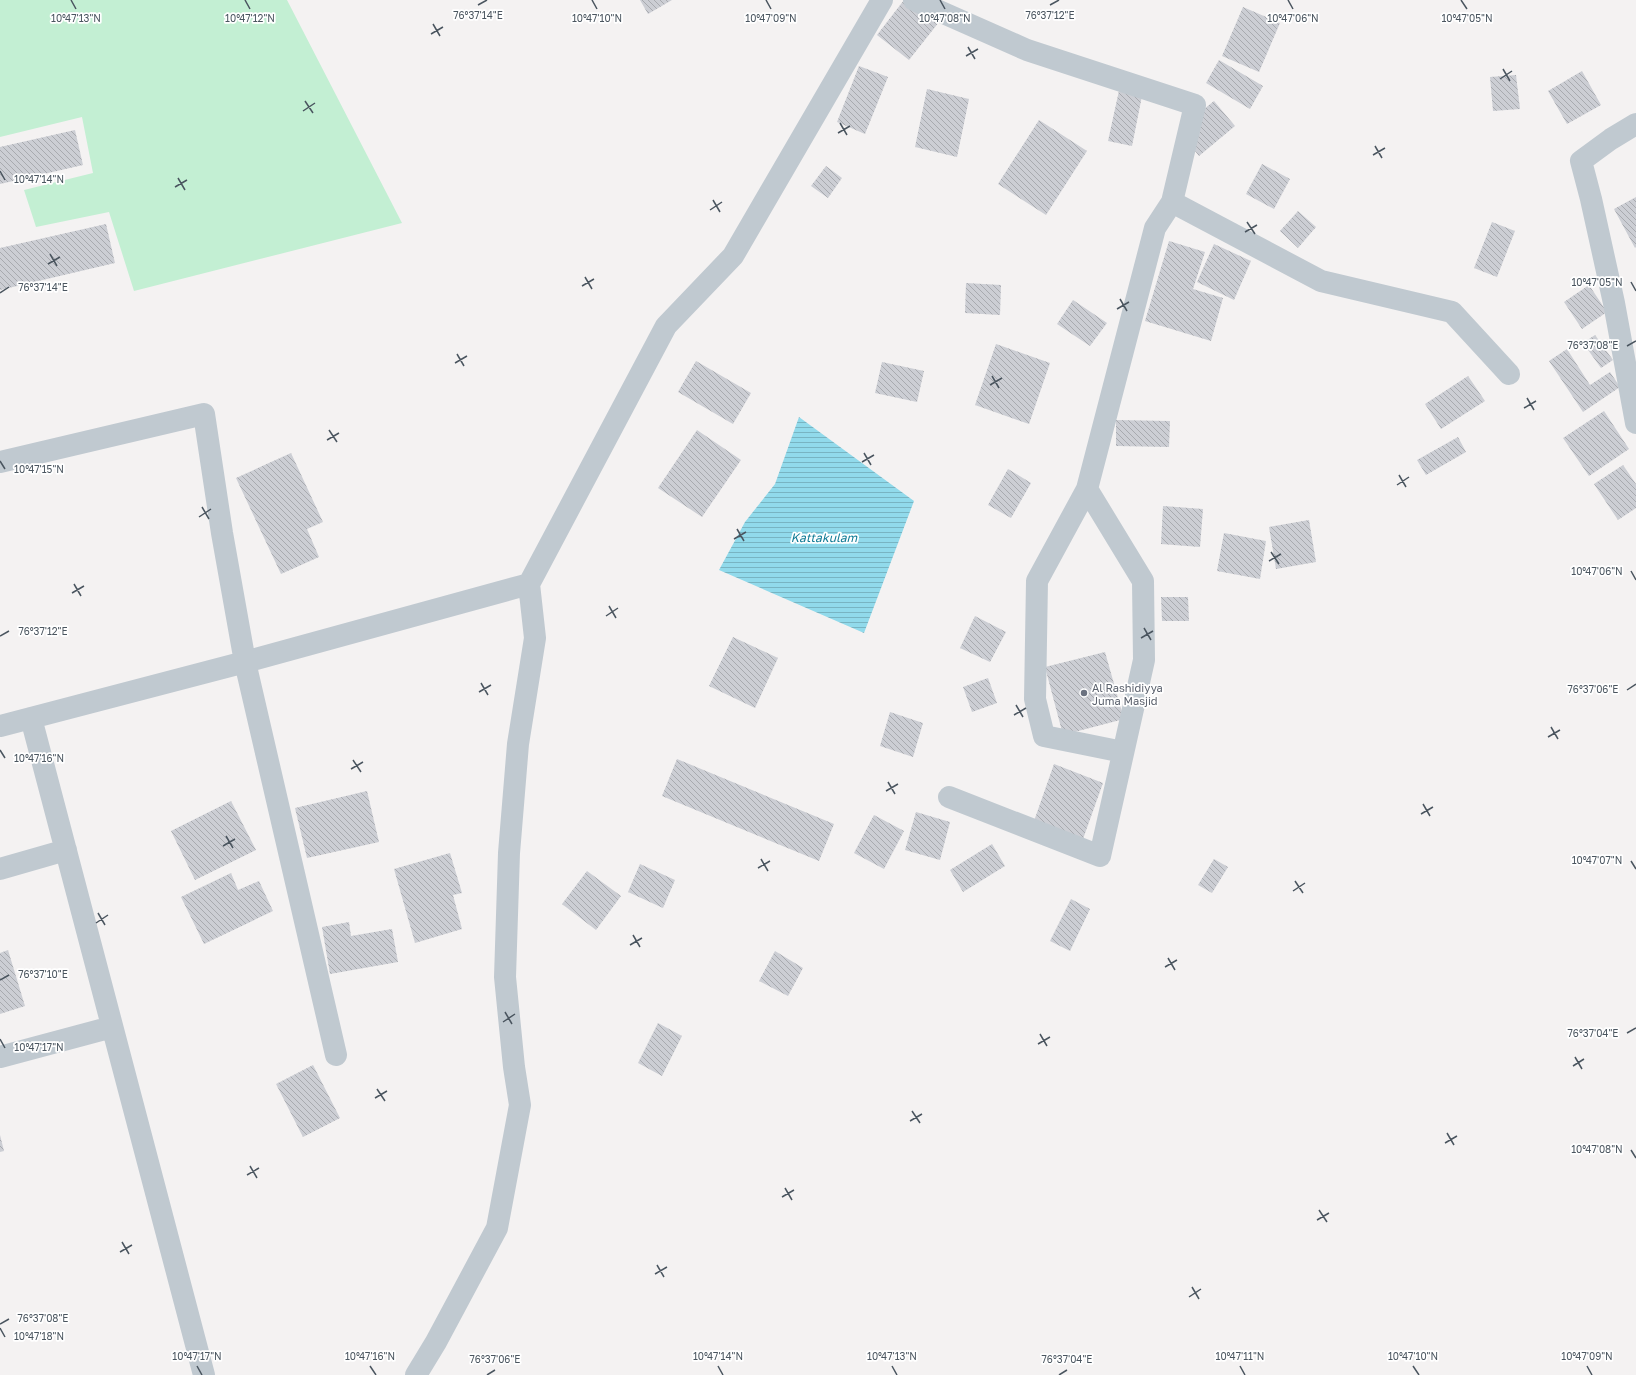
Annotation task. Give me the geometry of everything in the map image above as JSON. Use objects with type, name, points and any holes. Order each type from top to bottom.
[{"type":"street","points":[[416,1375],[497,1228],[520,1104],[514,1067],[505,978],[509,853],[518,752],[535,638],[529,584],[666,326],[733,256],[882,0]]},
{"type":"street","points":[[914,0],[1027,50],[1195,105],[1172,202],[1154,228],[1087,489],[1037,581],[1035,699],[1044,736],[1123,752]]},
{"type":"street","points":[[1636,124],[1611,139],[1581,161],[1614,303],[1636,423]]},
{"type":"street","points":[[1172,202],[1321,281],[1452,312],[1509,374]]},
{"type":"street","points":[[0,462],[204,414],[222,533],[245,662],[336,1056]]},
{"type":"street","points":[[949,797],[1100,856],[1144,660],[1143,582],[1087,489]]},
{"type":"street","points":[[0,726],[245,662],[529,584]]},
{"type":"street","points":[[30,718],[204,1375]]},
{"type":"street","points":[[0,869],[66,850]]},
{"type":"street","points":[[0,1057],[112,1027]]},
{"type":"green space","points":[[0,0],[287,0],[402,223],[134,291],[109,212],[36,227],[24,190],[93,173],[82,117],[0,137]]},
{"type":"water","name":"Kattakulam","points":[[799,417],[914,501],[864,633],[719,570],[745,522],[775,484]]},
{"type":"building","points":[[640,0],[672,0],[648,14]]},
{"type":"building","points":[[904,0],[943,17],[909,60],[877,35]]},
{"type":"building","points":[[1243,7],[1280,23],[1259,72],[1222,56]]},
{"type":"building","points":[[1219,60],[1263,86],[1250,109],[1206,83]]},
{"type":"building","points":[[859,66],[888,77],[865,134],[837,122]]},
{"type":"building","points":[[1582,71],[1601,105],[1567,124],[1548,91]]},
{"type":"building","points":[[1516,75],[1520,109],[1493,111],[1490,77]]},
{"type":"building","points":[[1120,86],[1143,91],[1132,146],[1108,141]]},
{"type":"building","points":[[927,89],[969,99],[957,157],[915,147]]},
{"type":"building","points":[[1214,101],[1235,126],[1199,156],[1178,130]]},
{"type":"building","points":[[1039,120],[1087,151],[1046,215],[998,184]]},
{"type":"building","points":[[75,130],[83,165],[0,184],[0,147]]},
{"type":"building","points":[[1262,164],[1290,179],[1274,209],[1246,194]]},
{"type":"building","points":[[826,166],[842,178],[828,198],[811,186]]},
{"type":"building","points":[[1636,197],[1636,247],[1635,248],[1614,209]]},
{"type":"building","points":[[1298,211],[1316,227],[1298,248],[1280,231]]},
{"type":"building","points":[[1492,222],[1515,231],[1497,277],[1474,268]]},
{"type":"building","points":[[106,224],[115,263],[0,290],[0,248]]},
{"type":"building","points":[[1169,241],[1205,252],[1193,289],[1223,298],[1211,341],[1145,321]]},
{"type":"building","points":[[1214,244],[1251,261],[1234,300],[1197,282]]},
{"type":"building","points":[[966,283],[1001,285],[1000,315],[965,313]]},
{"type":"building","points":[[1589,285],[1607,312],[1582,329],[1564,302]]},
{"type":"building","points":[[1073,300],[1107,323],[1090,346],[1057,324]]},
{"type":"building","points":[[1595,335],[1613,360],[1601,368],[1583,343]]},
{"type":"building","points":[[996,344],[1050,363],[1029,424],[975,405]]},
{"type":"building","points":[[1567,349],[1590,385],[1610,372],[1620,387],[1583,412],[1549,361]]},
{"type":"building","points":[[696,361],[751,393],[733,424],[678,392]]},
{"type":"building","points":[[882,362],[924,371],[917,402],[875,393]]},
{"type":"building","points":[[1468,376],[1485,401],[1441,429],[1425,404]]},
{"type":"building","points":[[1604,411],[1629,449],[1589,476],[1563,438]]},
{"type":"building","points":[[1116,420],[1170,421],[1169,447],[1116,446]]},
{"type":"building","points":[[697,430],[741,460],[702,517],[658,488]]},
{"type":"building","points":[[1458,437],[1466,452],[1426,475],[1417,460]]},
{"type":"building","points":[[291,453],[323,522],[307,529],[319,557],[281,574],[236,478]]},
{"type":"building","points":[[1623,465],[1636,484],[1636,508],[1618,520],[1594,484]]},
{"type":"building","points":[[1008,469],[1031,483],[1011,518],[988,505]]},
{"type":"building","points":[[1163,506],[1203,509],[1200,547],[1161,544]]},
{"type":"building","points":[[1309,520],[1316,562],[1276,569],[1269,527]]},
{"type":"building","points":[[1224,533],[1266,541],[1260,579],[1217,571]]},
{"type":"building","points":[[1161,597],[1188,597],[1189,621],[1162,621]]},
{"type":"building","points":[[975,616],[1006,632],[990,662],[960,648]]},
{"type":"building","points":[[733,637],[778,658],[755,708],[709,686]]},
{"type":"building","name":"Al Rashidiyya Juma Masjid","points":[[1105,652],[1124,719],[1063,735],[1045,667]]},
{"type":"building","points":[[988,678],[997,703],[972,712],[963,687]]},
{"type":"building","points":[[890,712],[923,723],[913,757],[880,746]]},
{"type":"building","points":[[677,759],[834,824],[819,861],[662,796]]},
{"type":"building","points":[[1054,764],[1103,783],[1083,839],[1034,821]]},
{"type":"building","points":[[367,791],[379,842],[307,858],[295,808]]},
{"type":"building","points":[[231,801],[256,850],[195,880],[171,831]]},
{"type":"building","points":[[916,812],[950,822],[940,860],[905,850]]},
{"type":"building","points":[[874,815],[904,831],[884,869],[854,853]]},
{"type":"building","points":[[992,844],[1005,866],[963,892],[950,870]]},
{"type":"building","points":[[450,853],[462,893],[453,895],[462,929],[415,943],[394,869]]},
{"type":"building","points":[[1214,859],[1228,867],[1212,893],[1198,885]]},
{"type":"building","points":[[640,864],[675,880],[663,908],[628,892]]},
{"type":"building","points":[[587,871],[621,896],[596,930],[562,904]]},
{"type":"building","points":[[231,873],[238,890],[259,881],[273,911],[204,944],[181,897]]},
{"type":"building","points":[[1071,899],[1090,909],[1070,951],[1050,941]]},
{"type":"building","points":[[349,922],[351,936],[392,929],[398,962],[330,974],[322,927]]},
{"type":"building","points":[[8,950],[25,1006],[0,1014],[0,953]]},
{"type":"building","points":[[775,951],[803,968],[788,996],[759,981]]},
{"type":"building","points":[[658,1023],[682,1036],[662,1076],[638,1063]]},
{"type":"building","points":[[313,1065],[340,1118],[303,1137],[276,1084]]},
{"type":"building","points":[[0,1135],[4,1151],[0,1152]]},
{"type":"place","name":"Al Rashidiyya Juma Masjid","points":[[1084,693]]}]
